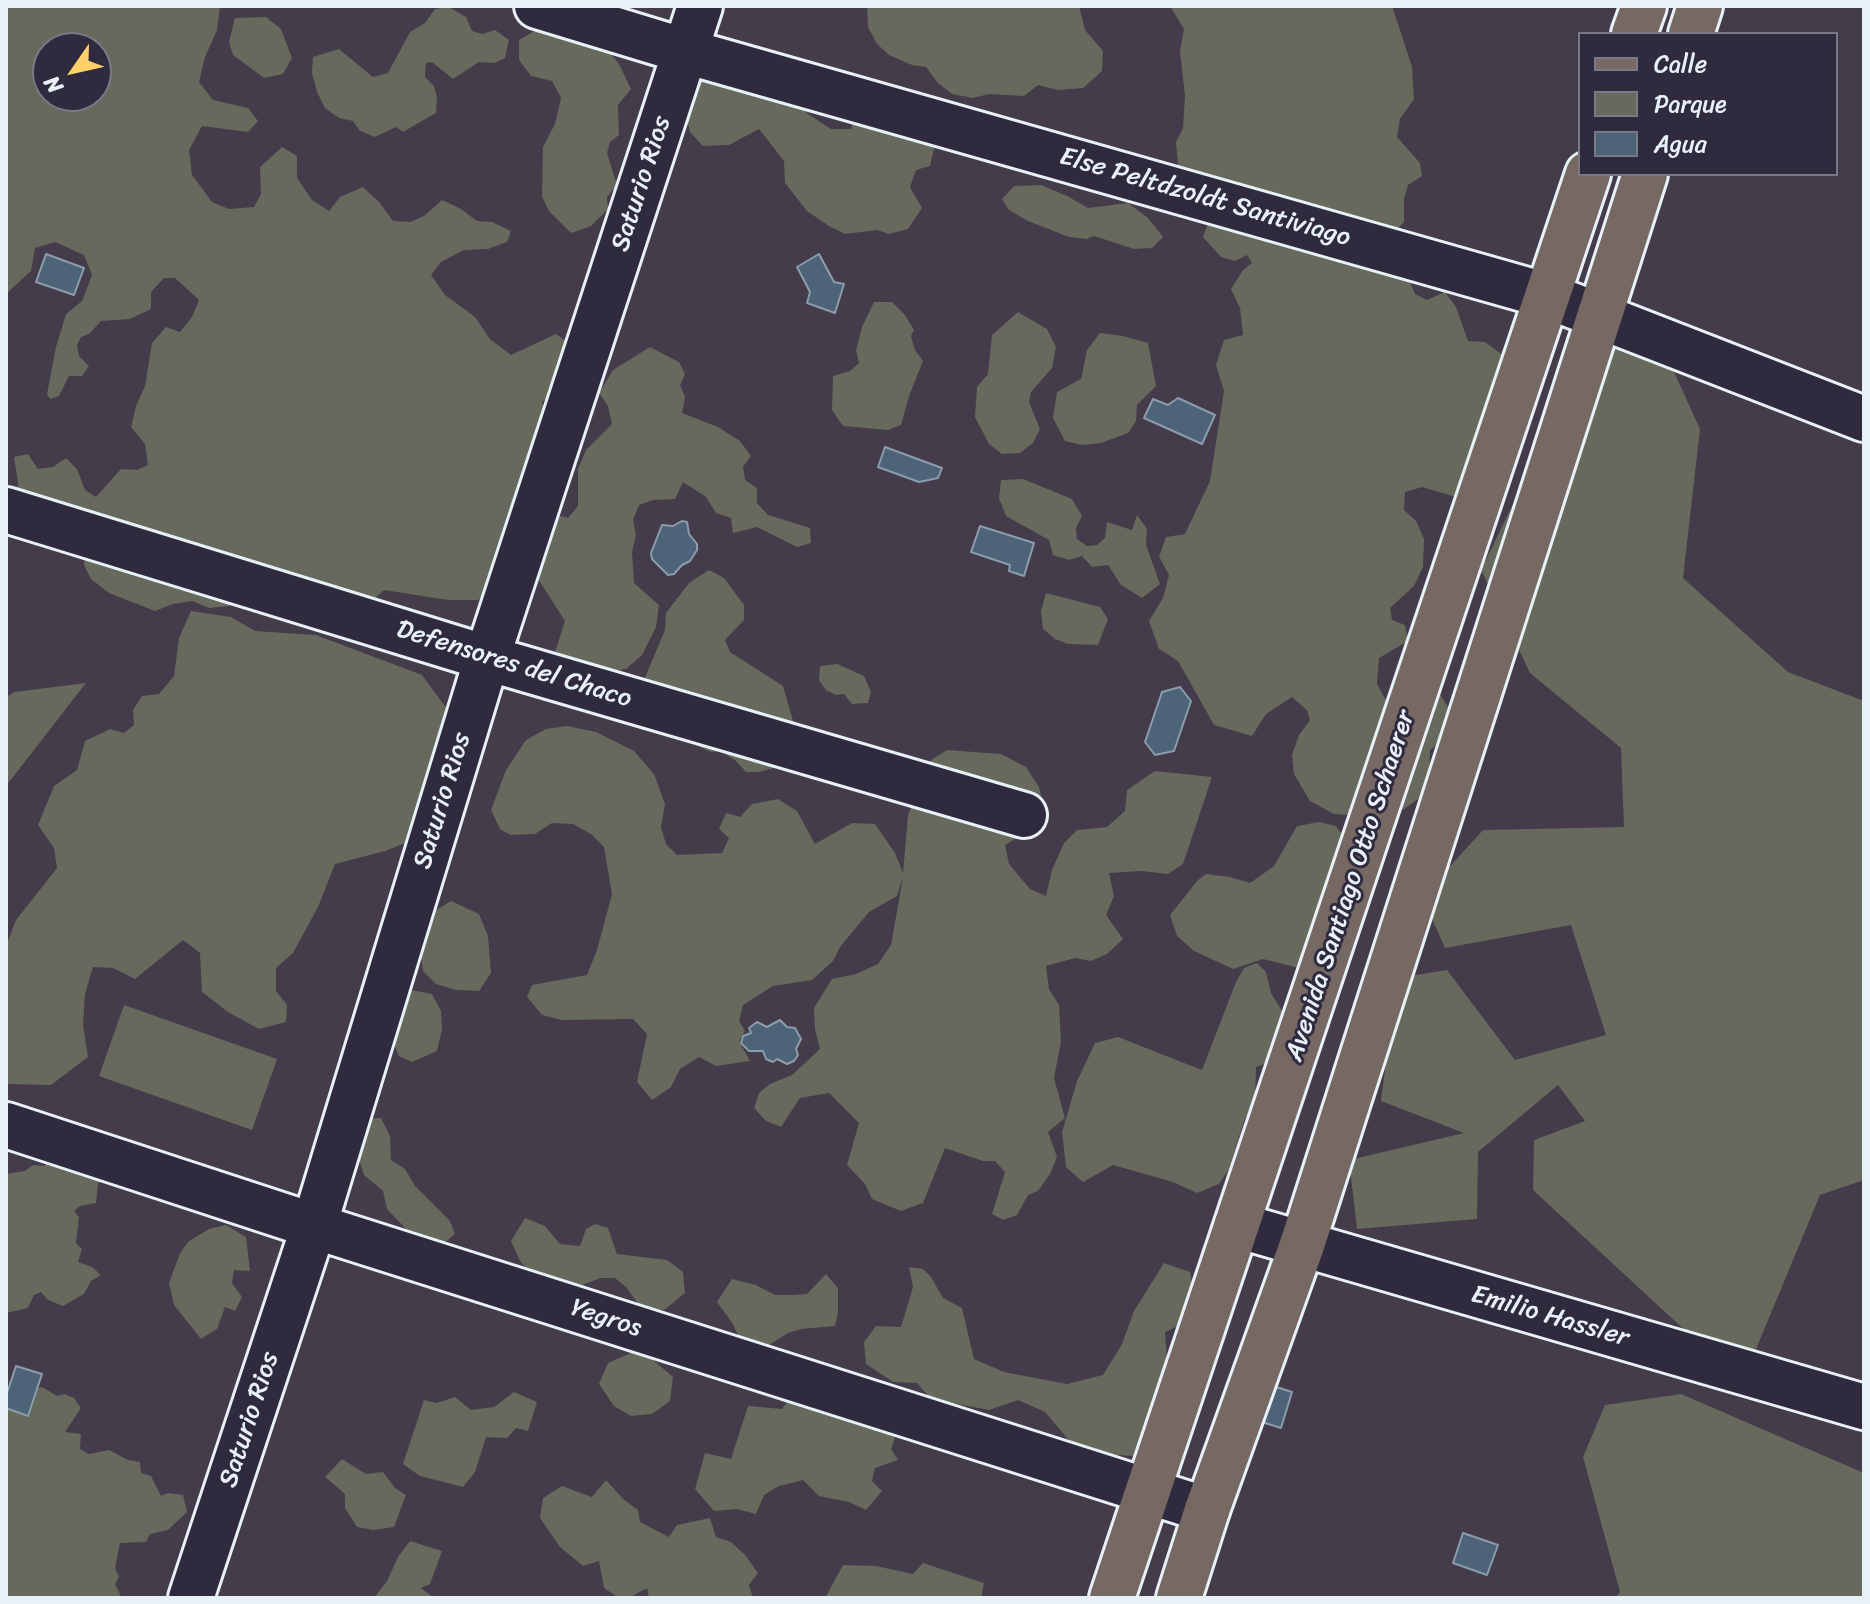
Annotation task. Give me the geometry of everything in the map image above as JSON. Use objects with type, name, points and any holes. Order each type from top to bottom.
[{"type":"main road","points":[[1635,32],[1644,6]]},
{"type":"main road","points":[[1692,32],[1700,6]]},
{"type":"main road","name":"Avenida Santiago Otto Schaerer","points":[[1112,1598],[1587,176]]},
{"type":"main road","points":[[1179,1598],[1207,1510],[1302,1245],[1644,176]]},
{"type":"street","name":"Else Peltdzoldt Santiviago","points":[[537,6],[685,51],[1548,296],[1864,419]]},
{"type":"street","name":"Saturio Rios","points":[[191,1598],[314,1226],[487,658],[700,6]]},
{"type":"street","name":"Defensores del Chaco","points":[[6,510],[487,658],[1024,815]]},
{"type":"street","name":"Yegros","points":[[6,1125],[1207,1510]]},
{"type":"street","name":"Emilio Hassler","points":[[1237,1225],[1864,1407]]},
{"type":"green space","points":[[6,6],[220,6],[217,30],[205,57],[199,82],[213,100],[248,108],[258,121],[248,132],[202,126],[189,150],[192,175],[212,202],[229,209],[254,207],[261,194],[260,167],[282,147],[297,156],[297,178],[312,200],[329,211],[340,197],[363,187],[393,221],[410,222],[424,216],[442,200],[477,221],[492,222],[511,231],[507,242],[488,249],[464,250],[441,262],[431,275],[445,295],[475,317],[490,339],[511,355],[556,334],[570,344],[558,387],[542,402],[546,420],[496,585],[478,600],[448,600],[384,590],[355,624],[247,597],[229,606],[209,608],[192,601],[155,611],[109,593],[91,579],[84,565],[85,551],[16,502],[18,483],[14,457],[28,454],[38,469],[53,467],[66,458],[77,469],[85,490],[96,497],[121,469],[137,470],[148,465],[145,444],[131,427],[145,386],[152,343],[166,327],[180,332],[192,317],[199,300],[175,278],[164,278],[151,292],[151,309],[130,319],[101,321],[89,334],[81,337],[77,345],[79,356],[89,366],[82,376],[69,376],[59,396],[50,399],[47,394],[66,314],[82,301],[92,275],[84,255],[55,242],[35,248],[31,271],[6,294]]},
{"type":"green space","points":[[867,6],[1079,6],[1085,30],[1103,51],[1102,71],[1083,88],[1058,90],[1038,85],[1024,96],[989,94],[973,98],[952,94],[938,83],[926,67],[912,65],[889,55],[877,44],[868,27]]},
{"type":"green space","points":[[1170,6],[1392,6],[1412,67],[1414,99],[1400,119],[1397,137],[1420,163],[1422,176],[1408,185],[1404,199],[1404,222],[1390,237],[1190,182],[1178,166],[1176,142],[1183,128],[1185,96],[1180,51],[1184,29]]},
{"type":"green space","points":[[449,7],[466,17],[472,31],[482,34],[495,30],[509,40],[505,58],[495,63],[479,62],[453,79],[432,62],[426,63],[425,77],[434,86],[437,97],[436,113],[403,132],[396,127],[375,137],[360,131],[353,121],[339,118],[325,108],[312,73],[313,57],[339,49],[373,77],[388,73],[410,32],[425,23],[435,9]]},
{"type":"green space","points":[[266,17],[281,29],[292,58],[283,74],[264,78],[233,55],[229,42],[235,18]]},
{"type":"green space","points":[[543,26],[562,38],[601,42],[619,64],[631,89],[618,105],[619,135],[610,142],[607,153],[617,185],[607,197],[608,209],[591,226],[571,233],[549,211],[542,197],[543,147],[555,124],[561,98],[552,81],[531,76],[519,60],[519,40]]},
{"type":"green space","points":[[708,67],[797,99],[808,114],[831,129],[851,129],[860,99],[928,127],[935,145],[930,166],[916,170],[910,187],[922,208],[908,229],[889,234],[877,230],[845,234],[829,226],[807,211],[785,183],[784,161],[759,129],[729,145],[703,146],[690,132],[684,105]]},
{"type":"green space","points":[[1041,185],[1088,208],[1128,203],[1148,218],[1163,237],[1152,248],[1134,249],[1094,236],[1087,239],[1069,237],[1028,221],[1009,210],[1002,199],[1014,186]]},
{"type":"green space","points":[[1209,221],[1397,271],[1409,280],[1415,294],[1427,300],[1445,292],[1456,307],[1468,341],[1485,342],[1504,356],[1507,372],[1473,480],[1456,497],[1422,487],[1405,492],[1404,510],[1416,521],[1424,539],[1423,567],[1414,586],[1390,608],[1392,620],[1405,625],[1408,641],[1379,658],[1377,684],[1388,704],[1422,692],[1439,693],[1451,711],[1449,736],[1430,750],[1429,779],[1421,797],[1404,809],[1360,816],[1334,814],[1310,801],[1294,774],[1292,755],[1299,735],[1310,720],[1307,710],[1292,697],[1266,714],[1252,736],[1214,725],[1178,661],[1159,649],[1149,621],[1163,598],[1169,575],[1159,557],[1166,537],[1185,534],[1210,481],[1224,391],[1216,365],[1224,340],[1243,335],[1240,308],[1231,289],[1243,270],[1252,263],[1247,255],[1235,261],[1221,257],[1203,237]]},
{"type":"green space","points":[[874,302],[892,302],[905,315],[914,330],[911,336],[915,350],[923,361],[901,425],[888,430],[843,426],[832,410],[833,376],[850,371],[859,363],[856,350],[862,327]]},
{"type":"green space","points":[[1018,312],[1047,329],[1056,347],[1052,368],[1031,392],[1029,402],[1040,429],[1033,443],[1020,453],[1002,454],[989,444],[975,417],[977,387],[988,374],[992,335]]},
{"type":"green space","points":[[1100,333],[1148,343],[1156,386],[1137,405],[1136,421],[1128,433],[1101,443],[1082,445],[1065,441],[1053,418],[1057,392],[1081,379],[1087,350]]},
{"type":"green space","points":[[1618,344],[1669,361],[1700,429],[1683,578],[1788,672],[1864,701],[1864,1180],[1820,1195],[1742,1383],[1533,1190],[1534,1140],[1585,1121],[1558,1085],[1478,1152],[1477,1219],[1357,1229],[1349,1160],[1464,1133],[1381,1101],[1397,978],[1447,970],[1515,1060],[1606,1035],[1571,925],[1445,948],[1422,897],[1483,830],[1624,827],[1621,748],[1530,673],[1481,570],[1574,378]]},
{"type":"green space","points":[[650,347],[679,362],[685,374],[680,385],[685,397],[682,413],[718,427],[740,441],[751,456],[743,467],[745,480],[757,488],[757,503],[768,515],[810,528],[811,543],[797,547],[757,527],[733,533],[731,518],[716,513],[706,497],[683,482],[675,499],[653,500],[639,505],[633,520],[636,535],[632,552],[634,583],[659,605],[656,627],[642,655],[626,669],[604,673],[565,665],[555,652],[565,621],[527,562],[550,513],[568,518],[578,506],[578,469],[586,450],[612,424],[608,406],[599,393],[613,370]]},
{"type":"green space","points":[[1023,479],[1072,499],[1082,516],[1076,528],[1077,539],[1087,546],[1097,545],[1105,538],[1107,522],[1132,530],[1137,515],[1147,529],[1146,545],[1160,584],[1142,598],[1121,585],[1108,565],[1092,567],[1082,556],[1069,560],[1053,555],[1049,540],[1006,516],[999,498],[1001,480]]},
{"type":"green space","points":[[709,570],[724,578],[744,605],[744,620],[725,640],[730,652],[783,686],[795,728],[774,768],[746,772],[721,751],[711,752],[694,744],[690,731],[644,680],[665,630],[666,613],[689,583]]},
{"type":"green space","points":[[1046,593],[1100,607],[1108,619],[1098,645],[1068,644],[1055,639],[1043,629],[1041,611]]},
{"type":"green space","points":[[191,611],[231,617],[255,631],[316,635],[422,675],[447,709],[460,747],[434,832],[385,851],[335,864],[318,907],[293,953],[276,968],[276,991],[287,1005],[286,1022],[259,1029],[228,1012],[202,992],[200,953],[183,940],[135,979],[113,968],[93,967],[85,994],[83,1025],[88,1057],[51,1085],[6,1084],[6,946],[16,920],[57,868],[54,848],[38,825],[54,786],[77,770],[85,741],[110,729],[124,733],[134,725],[133,710],[142,696],[159,694],[174,676],[179,638]]},
{"type":"green space","points":[[837,664],[864,676],[871,692],[868,703],[852,704],[844,694],[836,695],[826,690],[819,680],[820,666]]},
{"type":"green space","points":[[86,683],[6,786],[6,697],[14,692]]},
{"type":"green space","points":[[567,726],[596,732],[634,751],[654,774],[665,804],[661,827],[666,844],[677,855],[722,853],[729,838],[719,829],[726,813],[740,817],[752,804],[778,799],[797,811],[815,844],[852,823],[875,824],[895,853],[903,873],[908,815],[931,760],[947,750],[1001,754],[1026,767],[1039,787],[1044,808],[1025,833],[1005,845],[1009,864],[1030,889],[1046,896],[1052,870],[1064,843],[1077,830],[1107,827],[1125,811],[1127,790],[1155,771],[1212,777],[1183,864],[1168,874],[1141,871],[1109,873],[1114,896],[1106,915],[1123,939],[1107,954],[1091,961],[1075,958],[1046,966],[1049,989],[1059,1005],[1061,1042],[1054,1078],[1065,1118],[1048,1132],[1057,1157],[1050,1174],[1038,1191],[1028,1195],[1017,1215],[1003,1220],[992,1214],[1005,1172],[995,1161],[983,1161],[945,1148],[923,1203],[901,1211],[872,1199],[865,1184],[847,1165],[859,1123],[829,1093],[800,1098],[781,1127],[766,1121],[754,1108],[759,1093],[770,1084],[792,1075],[820,1049],[814,1008],[832,979],[856,974],[878,964],[891,945],[903,877],[897,896],[869,912],[840,947],[833,961],[812,980],[773,986],[743,1005],[739,1021],[745,1031],[739,1041],[750,1061],[716,1066],[699,1057],[680,1069],[671,1087],[652,1100],[637,1082],[647,1034],[633,1019],[562,1020],[542,1015],[527,997],[532,985],[587,975],[597,950],[612,894],[604,847],[591,834],[573,824],[552,823],[535,834],[511,835],[500,829],[491,810],[506,770],[526,740],[546,729]]},
{"type":"green space","points":[[1319,822],[1336,826],[1345,839],[1333,970],[1299,968],[1263,959],[1233,969],[1194,951],[1177,936],[1170,915],[1198,880],[1206,874],[1250,883],[1274,866],[1297,826]]},
{"type":"green space","points":[[451,901],[479,914],[488,936],[491,973],[479,991],[456,990],[436,984],[423,971],[419,940],[425,917]]},
{"type":"green space","points":[[1257,963],[1266,972],[1271,993],[1285,1016],[1285,1066],[1267,1063],[1256,1067],[1255,1103],[1244,1121],[1229,1169],[1219,1184],[1197,1193],[1173,1182],[1113,1165],[1083,1182],[1066,1167],[1062,1132],[1077,1081],[1095,1043],[1118,1037],[1202,1070],[1236,982],[1244,968]]},
{"type":"green space","points":[[411,990],[432,994],[441,1011],[442,1029],[437,1051],[412,1062],[399,1056],[390,1035],[394,1009]]},
{"type":"green space","points":[[124,1005],[277,1059],[252,1130],[99,1076]]},
{"type":"green space","points":[[381,1118],[390,1136],[391,1160],[405,1169],[415,1186],[450,1221],[455,1234],[444,1243],[406,1229],[387,1209],[383,1191],[364,1175],[354,1144],[363,1119]]},
{"type":"green space","points":[[56,1141],[123,1174],[98,1183],[96,1203],[80,1206],[74,1211],[79,1217],[76,1243],[82,1249],[78,1262],[92,1267],[101,1275],[91,1281],[84,1294],[63,1306],[48,1300],[41,1292],[34,1295],[28,1308],[6,1313],[6,1174],[25,1171],[33,1165],[45,1166]]},
{"type":"green space","points":[[525,1218],[545,1226],[560,1244],[580,1246],[586,1229],[595,1224],[608,1228],[617,1254],[667,1260],[683,1272],[685,1293],[664,1310],[641,1308],[626,1287],[615,1278],[601,1278],[574,1288],[544,1288],[520,1261],[511,1241]]},
{"type":"green space","points":[[226,1225],[246,1237],[250,1271],[234,1270],[232,1283],[242,1297],[235,1311],[225,1307],[217,1329],[201,1339],[174,1305],[169,1283],[180,1253],[189,1241],[209,1229]]},
{"type":"green space","points":[[1164,1263],[1190,1272],[1198,1317],[1165,1332],[1179,1445],[1132,1456],[1079,1452],[1045,1412],[1018,1400],[989,1410],[931,1399],[917,1383],[893,1382],[866,1364],[864,1342],[876,1326],[901,1327],[913,1287],[909,1267],[923,1269],[943,1298],[962,1308],[974,1359],[1004,1372],[1067,1384],[1103,1375],[1122,1344],[1134,1311]]},
{"type":"green space","points":[[826,1274],[838,1288],[835,1326],[788,1333],[758,1352],[741,1342],[733,1324],[717,1302],[732,1279],[756,1285],[775,1295],[793,1295],[807,1294]]},
{"type":"green space","points":[[640,1349],[673,1377],[670,1401],[652,1414],[631,1416],[614,1406],[599,1384],[608,1363]]},
{"type":"green space","points":[[42,1387],[57,1396],[65,1394],[74,1398],[81,1408],[65,1432],[81,1434],[80,1449],[89,1454],[109,1450],[128,1460],[140,1462],[141,1473],[151,1476],[161,1496],[168,1493],[183,1495],[187,1512],[168,1530],[150,1534],[146,1542],[120,1543],[115,1568],[119,1577],[115,1584],[122,1598],[6,1598],[6,1398]]},
{"type":"green space","points":[[795,1390],[853,1409],[895,1438],[891,1449],[898,1460],[875,1468],[872,1481],[882,1491],[866,1510],[849,1502],[819,1496],[803,1480],[779,1486],[764,1495],[756,1514],[737,1509],[714,1511],[695,1489],[705,1453],[731,1459],[748,1406],[782,1409]]},
{"type":"green space","points":[[514,1392],[537,1402],[528,1431],[516,1428],[507,1438],[486,1437],[475,1472],[463,1487],[420,1476],[403,1464],[424,1400],[437,1403],[455,1397],[471,1410],[494,1407]]},
{"type":"green space","points":[[1681,1394],[1864,1473],[1864,1598],[1615,1598],[1620,1592],[1583,1457],[1605,1405]]},
{"type":"green space","points":[[342,1459],[366,1474],[383,1472],[395,1488],[406,1495],[394,1527],[373,1530],[357,1527],[345,1508],[345,1494],[325,1477]]},
{"type":"green space","points":[[606,1480],[638,1510],[640,1522],[669,1537],[677,1525],[710,1518],[716,1537],[731,1542],[758,1573],[749,1585],[753,1598],[649,1598],[647,1588],[629,1598],[619,1598],[604,1588],[599,1561],[583,1566],[560,1547],[540,1518],[543,1498],[562,1486],[592,1497]]},
{"type":"green space","points":[[410,1541],[442,1551],[430,1584],[421,1588],[434,1598],[374,1598],[387,1581],[398,1557]]},
{"type":"green space","points":[[923,1563],[984,1583],[981,1598],[825,1598],[843,1565],[876,1566],[913,1574]]},
{"type":"water","points":[[46,254],[84,268],[74,295],[36,282]]},
{"type":"water","points":[[819,254],[834,282],[844,284],[835,313],[807,303],[810,292],[797,267]]},
{"type":"water","points":[[1178,398],[1215,415],[1202,444],[1144,418],[1153,399],[1168,405]]},
{"type":"water","points":[[885,447],[942,468],[938,478],[919,482],[878,467]]},
{"type":"water","points":[[687,522],[697,550],[690,561],[668,575],[652,559],[651,553],[662,525],[673,526]]},
{"type":"water","points":[[980,526],[1034,543],[1024,576],[1009,571],[1010,565],[971,552]]},
{"type":"water","points":[[1180,687],[1191,701],[1174,751],[1155,755],[1145,742],[1162,692]]},
{"type":"water","points":[[780,1020],[787,1027],[795,1028],[801,1039],[794,1061],[787,1064],[777,1059],[773,1062],[766,1059],[763,1051],[749,1051],[741,1043],[743,1036],[751,1033],[749,1028],[757,1022],[767,1027]]},
{"type":"water","points":[[16,1366],[42,1374],[28,1416],[6,1408],[6,1396]]},
{"type":"water","points":[[1264,1383],[1292,1392],[1281,1428],[1252,1419]]},
{"type":"water","points":[[1463,1533],[1498,1545],[1487,1575],[1453,1563]]}]
